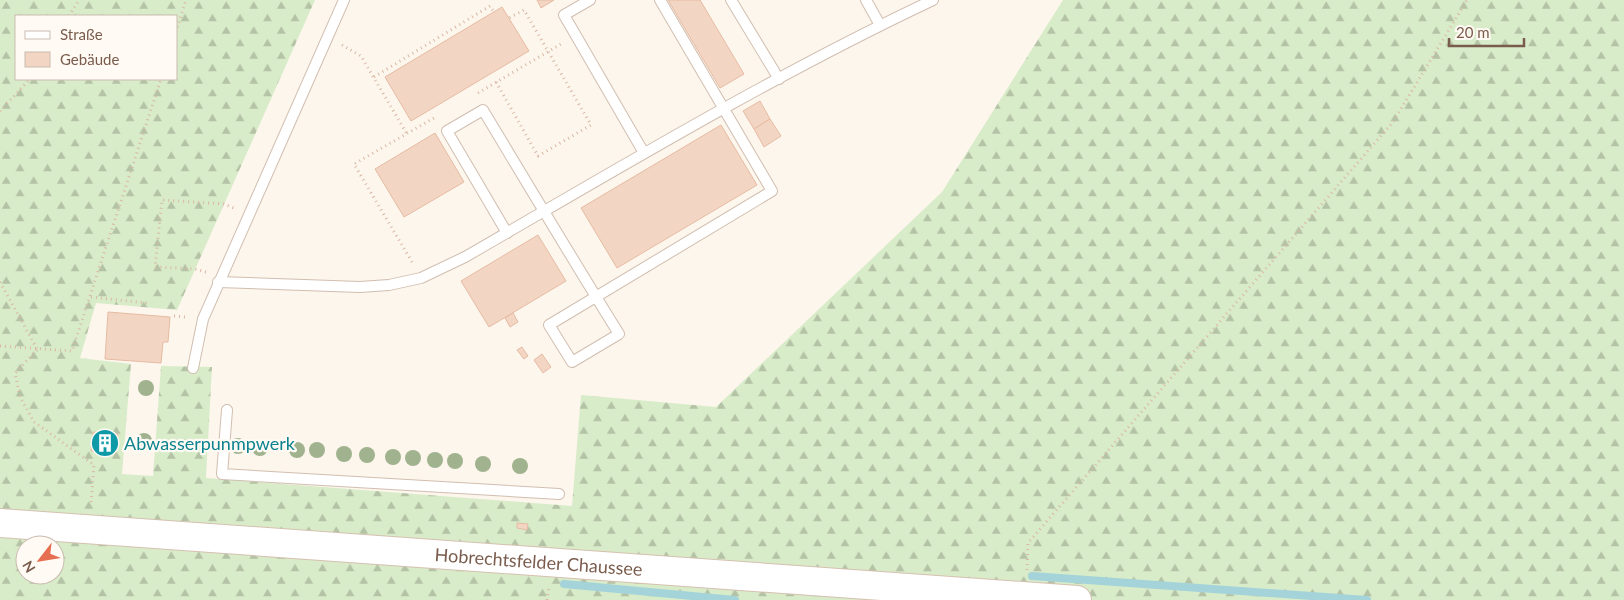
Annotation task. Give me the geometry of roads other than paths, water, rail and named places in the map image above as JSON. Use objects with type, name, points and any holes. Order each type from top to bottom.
[{"type":"main road","name":"Hobrechtsfelder Chaussee","points":[[0,523],[1078,600]]},
{"type":"lane","points":[[193,368],[203,319],[219,279],[344,0]]},
{"type":"lane","points":[[590,0],[564,15],[644,153]]},
{"type":"lane","points":[[507,233],[447,131],[483,110],[544,211],[596,296],[619,334],[572,362],[549,325],[596,296],[772,191],[660,0]]},
{"type":"lane","points":[[732,0],[779,79]]},
{"type":"lane","points":[[866,0],[880,25]]},
{"type":"lane","points":[[219,279],[360,287],[389,285],[421,278],[465,257],[722,108],[880,25],[933,0]]},
{"type":"lane","points":[[227,410],[222,474],[559,494]]},
{"type":"waterway","points":[[1032,576],[1367,600]]},
{"type":"waterway","points":[[564,584],[735,600]]},
{"type":"place","name":"Abwasserpunmpwerk","points":[[105,443]]}]
